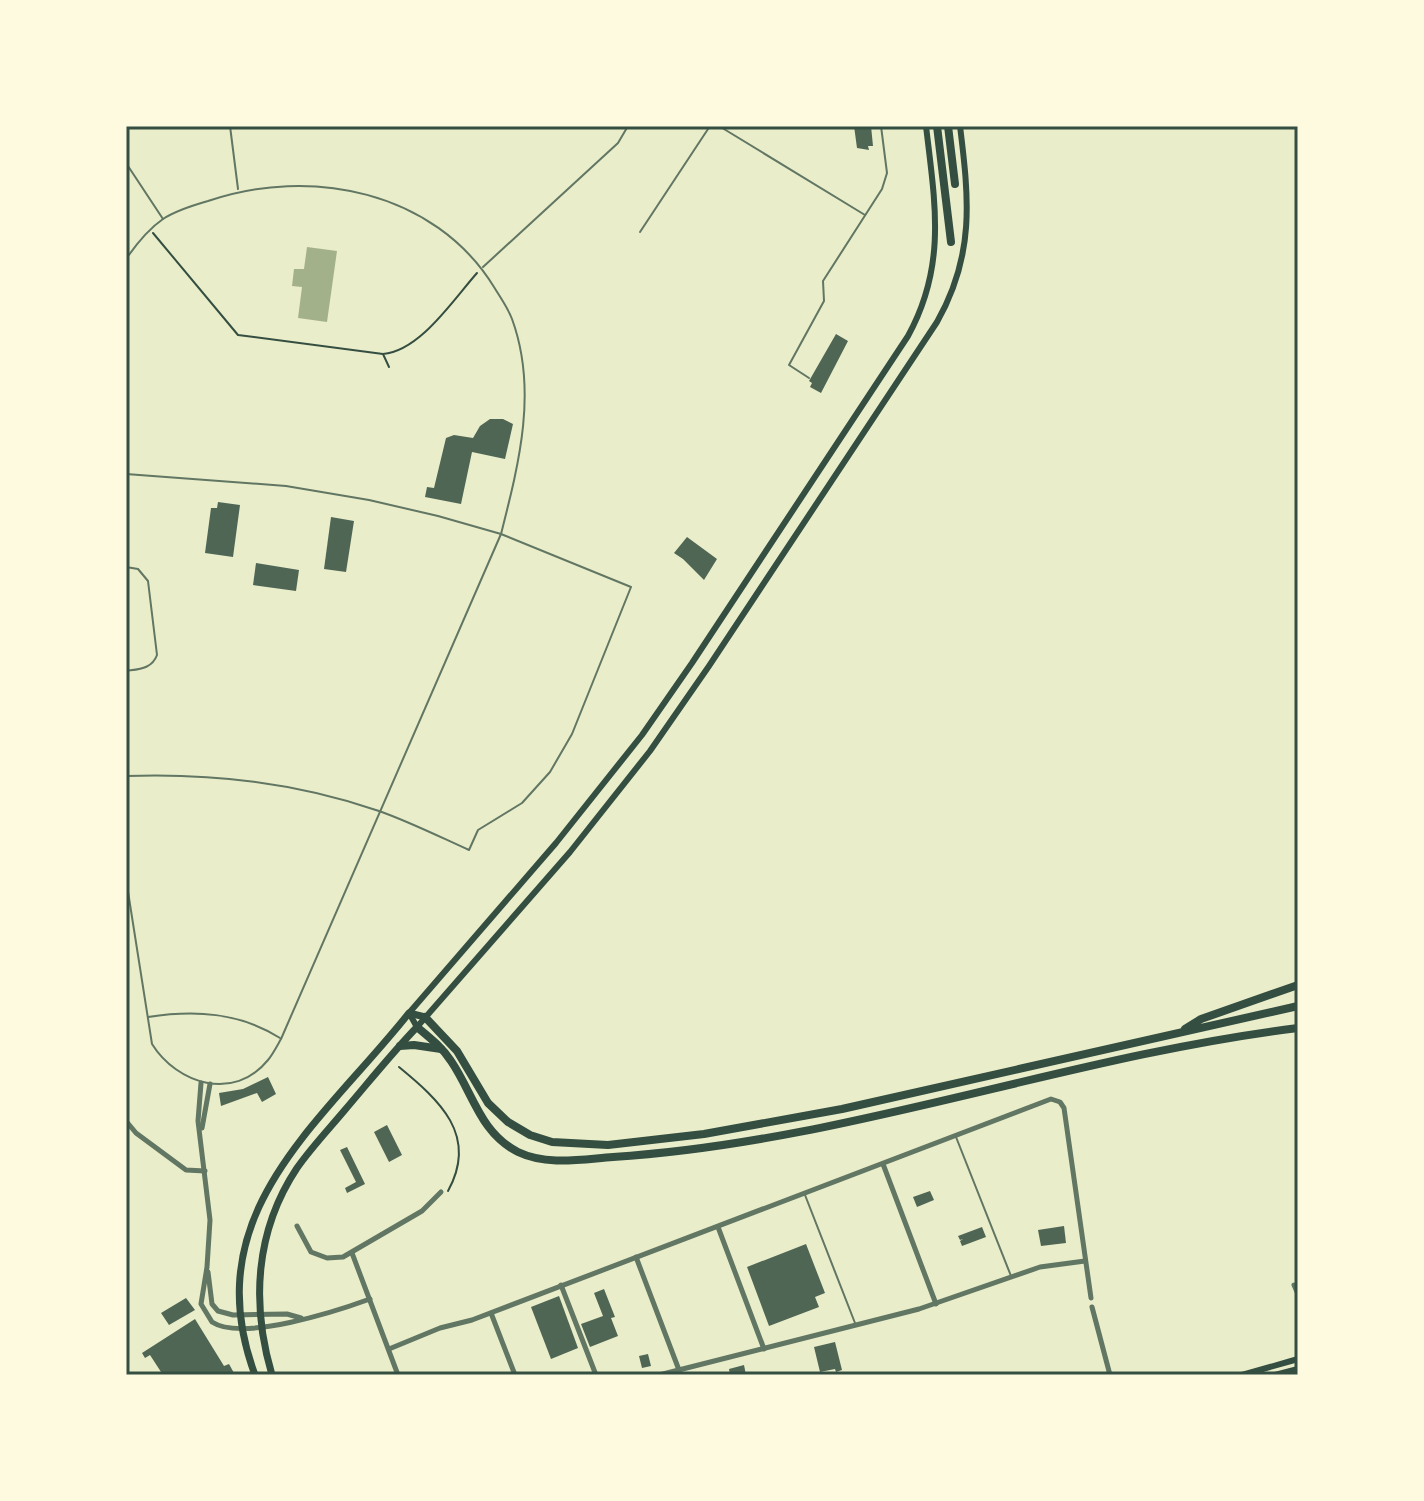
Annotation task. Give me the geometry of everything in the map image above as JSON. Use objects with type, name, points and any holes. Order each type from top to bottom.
[{"type":"highway","points":[[937,126],[951,242]]},
{"type":"highway","points":[[948,126],[955,184]]},
{"type":"highway","points":[[1181,1032],[1201,1019],[1298,985]]},
{"type":"highway","points":[[425,1017],[457,1051],[488,1103],[508,1122],[542,1139],[608,1145],[704,1134],[828,1112],[1298,1006]]},
{"type":"highway","points":[[417,1027],[451,1061],[482,1118],[498,1138],[529,1157],[564,1160],[658,1154],[748,1141],[1118,1060],[1247,1034],[1298,1028]]},
{"type":"highway","points":[[400,1046],[442,1049]]},
{"type":"main road","points":[[255,1375],[241,1315],[245,1252],[252,1223],[267,1188],[289,1155],[556,843],[620,763],[701,651],[913,328],[928,291],[936,243],[936,207],[926,126]]},
{"type":"main road","points":[[272,1375],[261,1327],[258,1287],[268,1230],[285,1188],[304,1159],[570,852],[633,773],[716,656],[931,332],[959,269],[968,222],[968,193],[960,126]]},
{"type":"main road","points":[[620,763],[633,773]]},
{"type":"main road","points":[[409,1013],[425,1017]]},
{"type":"main road","points":[[409,1013],[417,1027]]},
{"type":"main road","points":[[1242,1375],[1298,1359]]},
{"type":"main road","points":[[1275,1375],[1298,1369]]},
{"type":"street","points":[[201,1083],[198,1121],[210,1220],[201,1304],[206,1315],[218,1327],[244,1329],[323,1316],[370,1299]]},
{"type":"street","points":[[201,1132],[210,1084]]},
{"type":"street","points":[[389,1349],[1051,1099],[1062,1104],[1091,1298]]},
{"type":"street","points":[[126,1121],[136,1133],[186,1170],[205,1171]]},
{"type":"street","points":[[883,1164],[936,1304]]},
{"type":"street","points":[[297,1226],[302,1239],[315,1255],[336,1258],[352,1253],[422,1211],[444,1192]]},
{"type":"street","points":[[718,1227],[764,1349]]},
{"type":"street","points":[[352,1253],[398,1375]]},
{"type":"street","points":[[636,1257],[679,1370]]},
{"type":"street","points":[[659,1375],[936,1304],[1040,1267],[1085,1261]]},
{"type":"street","points":[[207,1267],[212,1304],[224,1313],[287,1314],[301,1318]]},
{"type":"street","points":[[561,1285],[596,1375]]},
{"type":"street","points":[[1294,1285],[1298,1294]]},
{"type":"street","points":[[1092,1307],[1110,1375]]},
{"type":"street","points":[[491,1313],[515,1375]]},
{"type":"lane","points":[[230,126],[238,190]]},
{"type":"lane","points":[[482,268],[618,143],[628,126]]},
{"type":"lane","points":[[640,232],[710,126]]},
{"type":"lane","points":[[719,126],[866,215]]},
{"type":"lane","points":[[809,378],[789,365],[824,301],[823,281],[882,189],[887,173],[881,126]]},
{"type":"lane","points":[[126,163],[163,219]]},
{"type":"lane","points":[[126,259],[163,219],[238,190],[289,185],[338,188],[402,207],[434,224],[461,244],[482,268],[512,317],[524,364],[525,413],[520,463],[501,534],[281,1039],[267,1062],[250,1075],[232,1082],[201,1083],[173,1069],[163,1061],[152,1044],[126,879]]},
{"type":"lane","points":[[126,474],[299,488],[369,500],[501,534],[631,587],[572,734],[550,772],[522,803],[478,830],[469,850],[380,811],[327,797],[243,780],[126,776]]},
{"type":"lane","points":[[126,567],[138,569],[148,581],[157,652],[156,659],[150,665],[126,671]]},
{"type":"lane","points":[[148,1017],[185,1013],[236,1017],[281,1039]]},
{"type":"lane","points":[[955,1136],[1012,1277]]},
{"type":"lane","points":[[805,1194],[856,1326]]},
{"type":"lane","points":[[1091,1298],[1092,1307]]},
{"type":"path","points":[[151,231],[238,335],[383,354],[396,353],[414,343],[482,268]]},
{"type":"path","points":[[383,354],[389,367]]},
{"type":"path","points":[[399,1067],[438,1101],[456,1131],[458,1158],[455,1176],[444,1192]]},
{"type":"shaded area","points":[[307,247],[337,251],[327,322],[298,318],[302,287],[292,286],[294,269],[304,269]]},
{"type":"building","points":[[854,126],[871,126],[873,146],[868,146],[869,150],[857,148]]},
{"type":"building","points":[[836,334],[848,341],[821,393],[810,387],[812,383],[809,381]]},
{"type":"building","points":[[490,419],[503,419],[513,424],[505,459],[472,452],[461,504],[425,497],[427,487],[434,488],[446,438],[454,435],[473,438],[480,426]]},
{"type":"building","points":[[218,502],[240,505],[233,557],[205,553],[211,508],[217,508]]},
{"type":"building","points":[[331,517],[354,521],[346,572],[324,569]]},
{"type":"building","points":[[687,537],[717,559],[704,580],[674,553]]},
{"type":"building","points":[[256,563],[299,570],[296,591],[253,585]]},
{"type":"building","points":[[268,1077],[276,1094],[262,1102],[257,1093],[221,1106],[219,1093],[243,1089]]},
{"type":"building","points":[[387,1125],[402,1155],[389,1162],[374,1132]]},
{"type":"building","points":[[347,1147],[365,1184],[347,1193],[345,1188],[356,1182],[340,1150]]},
{"type":"building","points":[[930,1191],[934,1200],[917,1207],[913,1197]]},
{"type":"building","points":[[1064,1226],[1066,1243],[1041,1246],[1038,1230]]},
{"type":"building","points":[[982,1227],[986,1237],[962,1246],[960,1241],[963,1239],[960,1240],[958,1236]]},
{"type":"building","points":[[806,1244],[825,1293],[815,1297],[819,1307],[769,1326],[747,1267]]},
{"type":"building","points":[[604,1289],[615,1317],[611,1318],[618,1336],[590,1347],[581,1324],[603,1316],[594,1293]]},
{"type":"building","points":[[559,1296],[578,1348],[551,1359],[531,1307]]},
{"type":"building","points":[[186,1298],[195,1310],[169,1325],[161,1313]]},
{"type":"building","points":[[195,1319],[224,1366],[229,1364],[234,1373],[163,1375],[150,1355],[145,1358],[142,1353]]},
{"type":"building","points":[[835,1342],[842,1370],[820,1372],[814,1347]]},
{"type":"building","points":[[648,1354],[651,1366],[642,1368],[639,1356]]},
{"type":"building","points":[[744,1365],[746,1375],[730,1375],[729,1369]]}]
